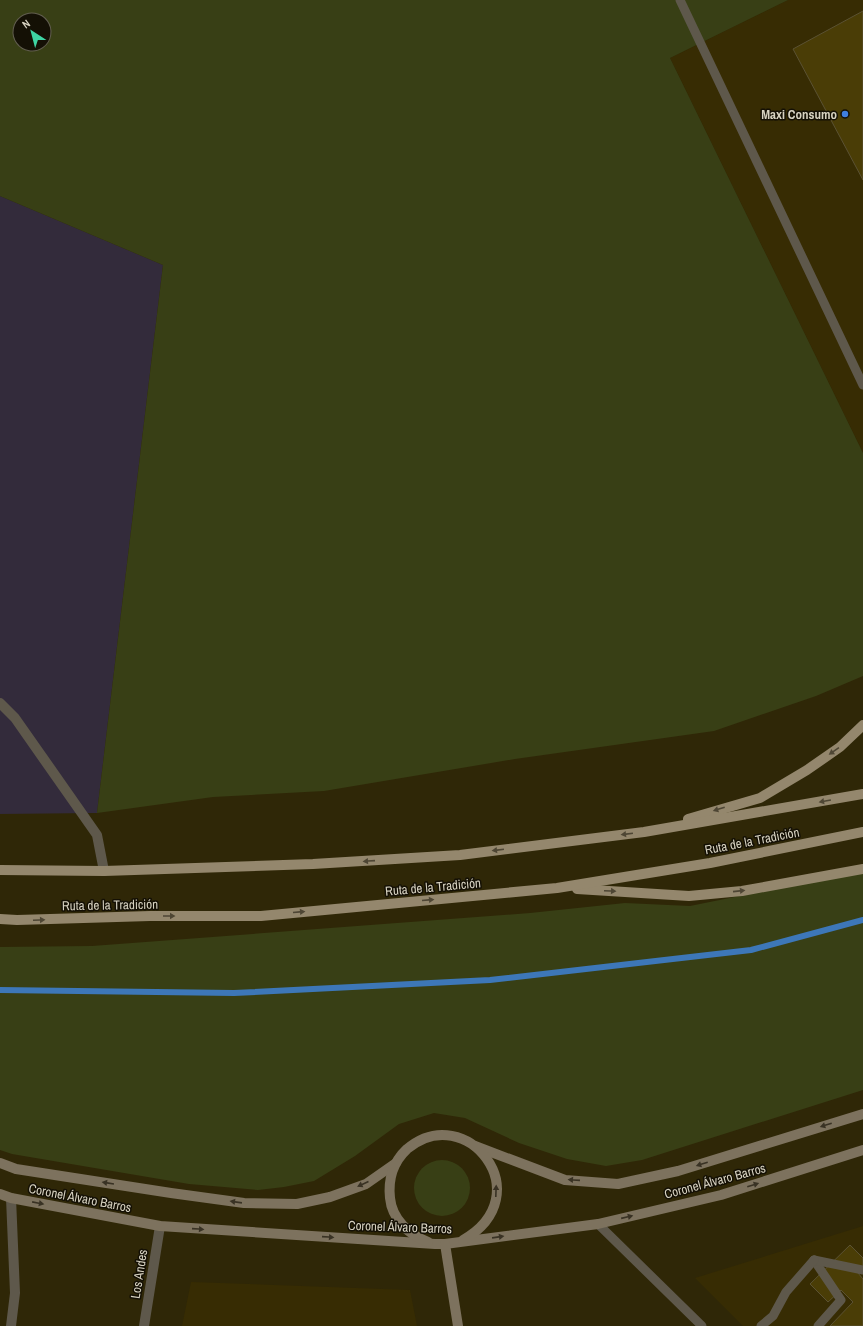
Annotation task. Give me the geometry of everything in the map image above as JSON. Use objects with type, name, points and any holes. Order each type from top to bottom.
[{"type":"main road","points":[[644,832],[760,798],[813,766],[840,747],[863,725]]},
{"type":"main road","name":"Ruta de la Tradición","points":[[0,870],[104,871],[314,864],[460,855],[644,832],[863,794]]},
{"type":"main road","name":"Ruta de la Tradición","points":[[0,919],[17,920],[150,916],[261,916],[557,888],[710,863],[863,832]]},
{"type":"main road","points":[[557,888],[689,896],[742,891],[863,869]]},
{"type":"main road","points":[[458,1326],[440,1244],[422,1240],[411,1233],[401,1224],[394,1213],[390,1201],[389,1188],[391,1175],[396,1163],[403,1153],[413,1144],[425,1138],[438,1135],[451,1136],[565,1180],[618,1184],[678,1171],[863,1114]]},
{"type":"main road","points":[[460,1242],[482,1227],[490,1217],[495,1205],[497,1192],[496,1179],[492,1166],[485,1155],[475,1146]]},
{"type":"main road","name":"Coronel Álvaro Barros","points":[[0,1194],[11,1198],[160,1226],[440,1244],[598,1224],[721,1195],[863,1150]]},
{"type":"main road","points":[[0,1164],[16,1169],[244,1203],[297,1204],[330,1197],[366,1184],[396,1163]]},
{"type":"street","points":[[0,703],[15,718],[97,834],[104,871]]},
{"type":"street","points":[[11,1198],[15,1292],[11,1326]]},
{"type":"street","name":"Los Andes","points":[[144,1326],[160,1226]]},
{"type":"lane","points":[[680,0],[863,385]]},
{"type":"lane","points":[[598,1224],[702,1326]]},
{"type":"lane","points":[[814,1260],[863,1270]]},
{"type":"lane","points":[[761,1326],[773,1316],[786,1292],[814,1260]]},
{"type":"lane","points":[[814,1260],[841,1300],[818,1326]]},
{"type":"shaded area","points":[[788,0],[863,0],[863,453],[670,58]]},
{"type":"shaded area","points":[[0,196],[163,265],[97,813],[0,814]]},
{"type":"shaded area","points":[[863,1226],[863,1326],[743,1326],[695,1278]]},
{"type":"shaded area","points":[[191,1282],[410,1290],[417,1326],[182,1326]]},
{"type":"green space","points":[[0,0],[788,0],[670,58],[863,453],[863,676],[816,696],[714,731],[515,759],[324,791],[213,797],[97,813],[163,265],[0,196]]},
{"type":"green space","points":[[863,871],[863,1090],[642,1160],[606,1166],[567,1159],[519,1143],[465,1118],[434,1113],[399,1124],[355,1156],[314,1181],[258,1190],[189,1184],[12,1154],[0,1150],[0,947],[92,946],[530,913],[625,903],[690,906]]},
{"type":"green space","points":[[436,1160],[448,1160],[458,1164],[466,1172],[470,1182],[470,1194],[466,1204],[458,1212],[448,1216],[436,1216],[426,1212],[418,1204],[414,1194],[414,1182],[418,1172],[426,1164]]},
{"type":"building","name":"Maxi Consumo","points":[[863,11],[863,180],[793,49]]},
{"type":"building","points":[[850,1245],[863,1258],[863,1268],[858,1273],[863,1279],[863,1326],[830,1326],[853,1302],[841,1290],[828,1302],[810,1284]]},
{"type":"waterway","points":[[0,990],[234,993],[490,980],[751,950],[863,920]]},
{"type":"place","name":"Maxi Consumo","points":[[845,114]]}]
